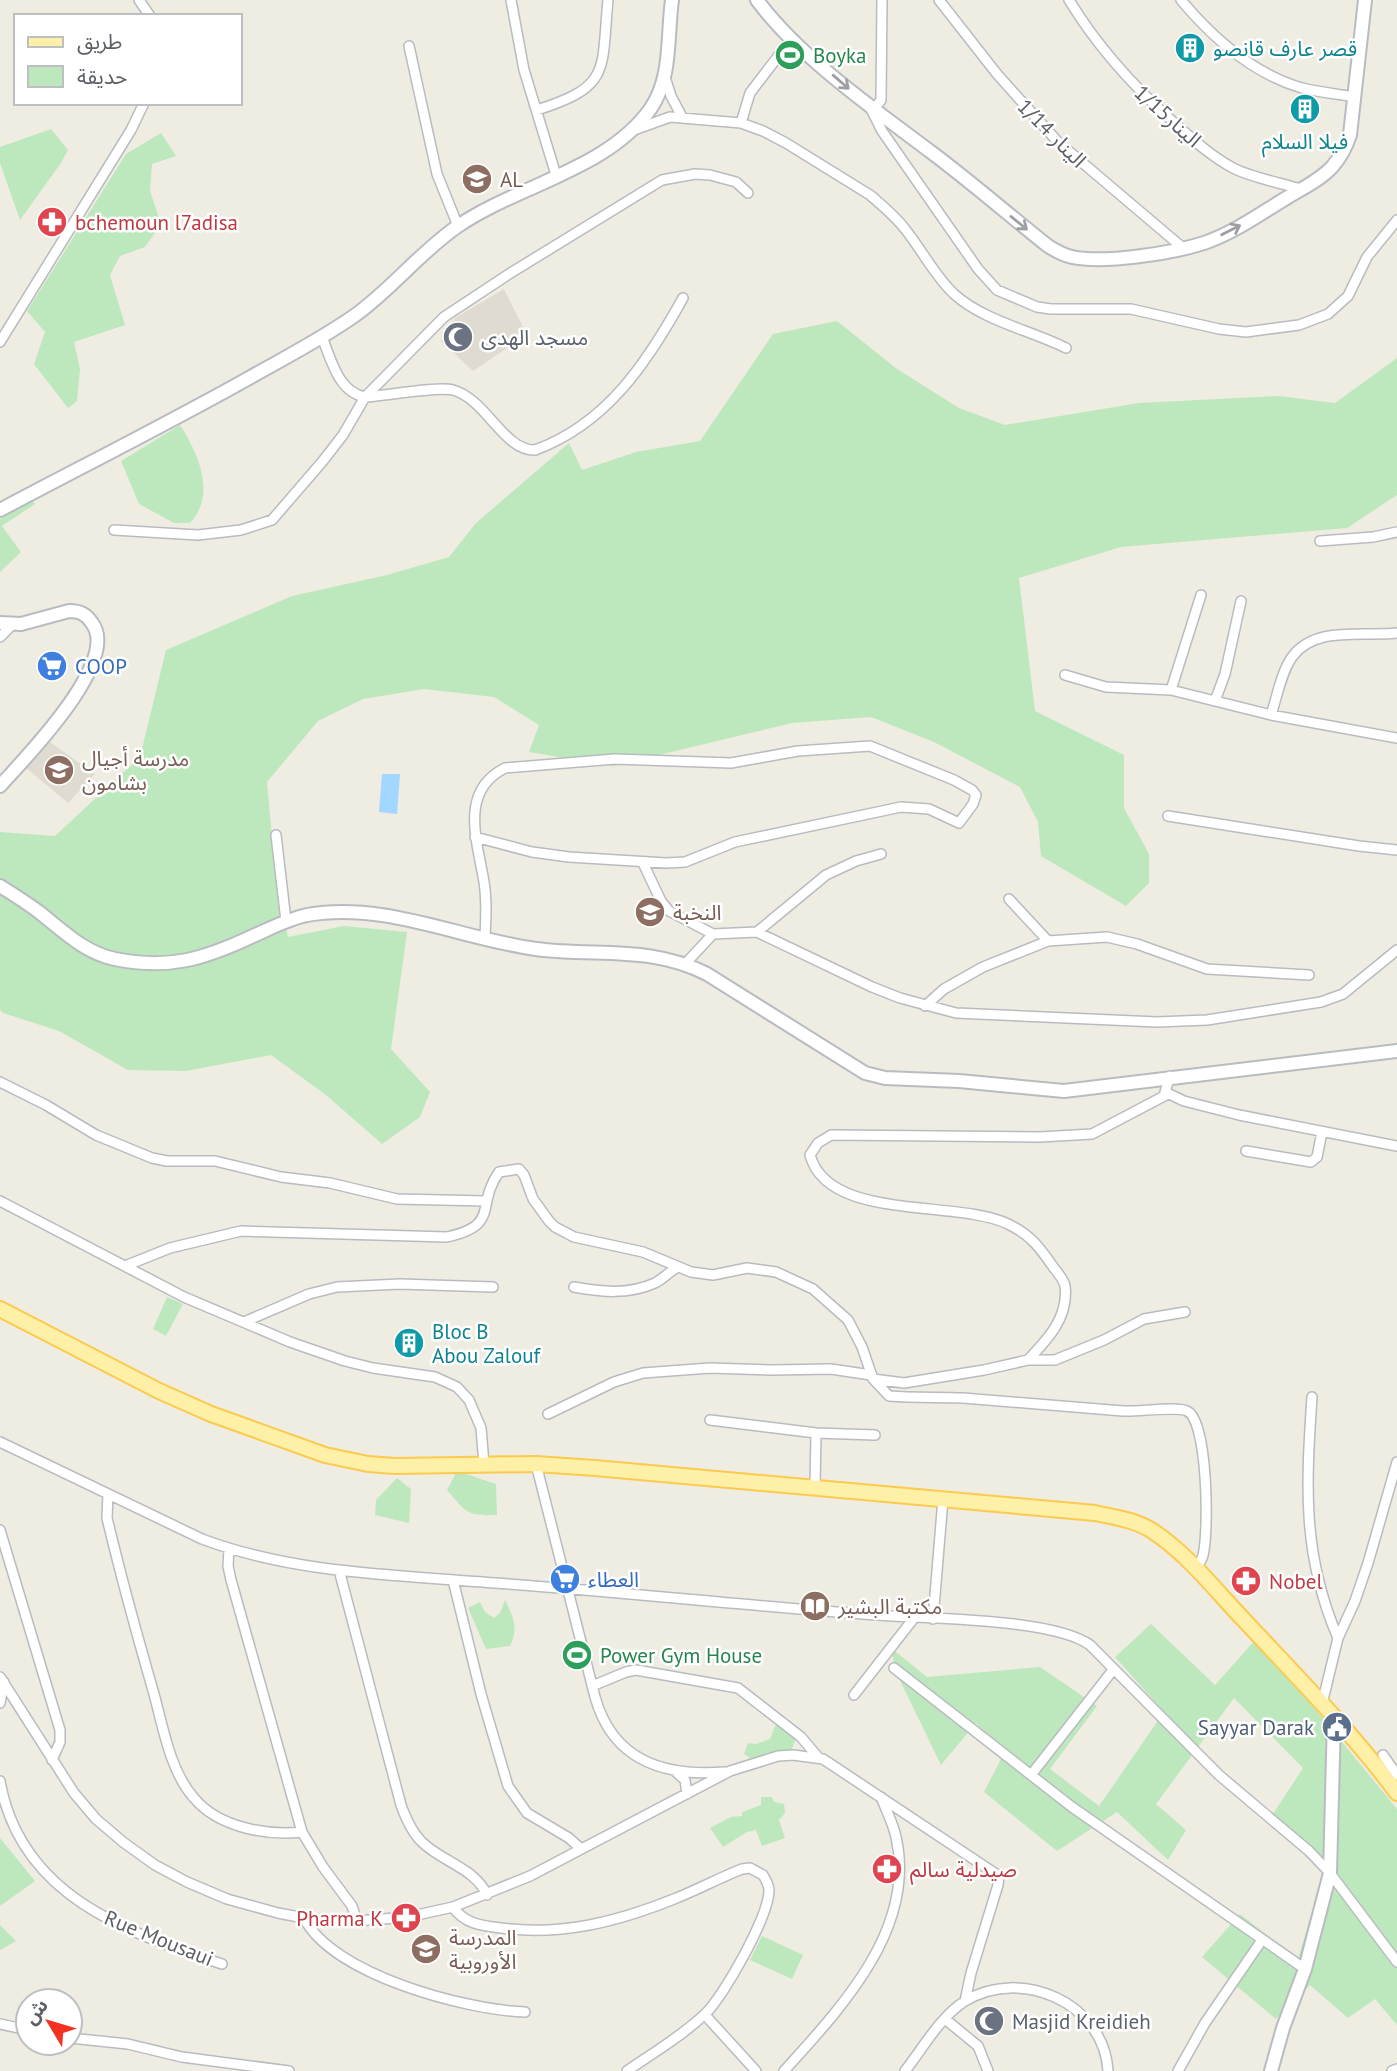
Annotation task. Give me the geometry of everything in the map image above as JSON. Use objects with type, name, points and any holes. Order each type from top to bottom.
[{"type":"main road","points":[[0,1309],[159,1391],[211,1414],[325,1455],[368,1464],[536,1465],[815,1487],[1095,1513],[1118,1518],[1149,1529],[1168,1542],[1196,1569],[1322,1704],[1397,1793]]},
{"type":"street","points":[[511,0],[524,70],[556,175]]},
{"type":"street","points":[[537,110],[584,91],[598,77],[602,66],[608,0]]},
{"type":"street","points":[[0,510],[322,337],[356,314],[458,226],[517,193],[604,152],[632,130],[652,107],[664,75],[672,0]]},
{"type":"street","points":[[757,0],[792,38],[872,107],[963,176],[1057,253],[1071,257],[1104,259],[1204,243],[1319,179],[1331,168],[1347,147],[1365,0],[1358,0]]},
{"type":"street","points":[[872,107],[881,100],[882,0]]},
{"type":"street","name":"الينار 1/14","points":[[939,0],[997,75],[1058,142],[1183,248]]},
{"type":"street","name":"الينار1/15","points":[[1069,0],[1087,30],[1114,65],[1195,142],[1239,171],[1300,190]]},
{"type":"street","points":[[1181,0],[1210,32],[1261,70],[1301,87],[1355,97]]},
{"type":"street","points":[[741,123],[750,93],[792,38]]},
{"type":"street","points":[[410,47],[437,174],[458,226]]},
{"type":"street","points":[[664,75],[682,117]]},
{"type":"street","points":[[0,342],[144,105]]},
{"type":"street","points":[[872,107],[882,131],[978,269],[997,290],[1037,307],[1131,309],[1219,329],[1246,332],[1299,325],[1328,314],[1348,296],[1367,257],[1397,220]]},
{"type":"street","points":[[632,130],[670,117],[682,117],[741,123],[763,131],[883,206],[907,232],[940,278],[964,302],[987,315],[1066,348]]},
{"type":"street","points":[[114,530],[198,535],[241,530],[272,520],[343,435],[365,397],[444,317],[662,180],[684,175],[710,175],[736,182],[748,193]]},
{"type":"street","points":[[322,337],[342,382],[352,393],[365,397],[451,389],[477,404],[517,446],[535,450],[579,427],[625,388],[651,354],[683,298]]},
{"type":"street","points":[[1320,541],[1373,537],[1397,532]]},
{"type":"street","points":[[1171,690],[1201,595]]},
{"type":"street","points":[[1215,701],[1225,674],[1241,601]]},
{"type":"street","points":[[0,637],[6,623],[36,622],[76,611],[87,616],[95,627],[98,643],[83,683],[40,740],[0,786]]},
{"type":"street","points":[[1271,715],[1292,657],[1308,642],[1340,635],[1397,633]]},
{"type":"street","points":[[1065,675],[1106,687],[1171,690],[1271,715],[1397,738]]},
{"type":"street","points":[[475,837],[545,853],[643,863],[685,862],[735,842],[901,807],[929,810],[959,823],[973,804],[976,795],[954,780],[870,746],[798,751],[731,763],[615,759],[505,768],[482,786],[476,800],[475,837],[484,884],[485,937]]},
{"type":"street","points":[[1168,817],[1397,850]]},
{"type":"street","points":[[276,835],[286,921]]},
{"type":"street","points":[[757,932],[826,875],[856,861],[881,854]]},
{"type":"street","points":[[643,863],[661,901],[669,911],[713,934],[757,932],[872,987],[925,1006],[956,1013],[1157,1022],[1207,1020],[1303,1006],[1343,994],[1397,950]]},
{"type":"street","points":[[0,886],[93,952],[138,962],[172,964],[196,959],[286,921],[319,914],[360,914],[396,918],[536,949],[654,956],[686,963],[772,1013],[842,1060],[877,1077],[959,1081],[1063,1091],[1170,1076],[1397,1051]]},
{"type":"street","points":[[1009,899],[1048,941]]},
{"type":"street","points":[[686,963],[713,934]]},
{"type":"street","points":[[925,1006],[944,989],[983,967],[1048,941],[1107,937],[1137,944],[1207,969],[1310,975]]},
{"type":"street","points":[[1170,1076],[1164,1091],[1168,1094],[1239,1115],[1397,1146]]},
{"type":"street","points":[[0,1082],[96,1135],[167,1161],[215,1161],[281,1177],[330,1183],[397,1199],[486,1201]]},
{"type":"street","points":[[1028,1360],[1050,1337],[1063,1313],[1065,1284],[1035,1241],[1006,1223],[842,1193],[813,1168],[810,1155],[818,1143],[831,1135],[1092,1135],[1168,1094]]},
{"type":"street","points":[[1246,1151],[1311,1162],[1317,1157],[1322,1132]]},
{"type":"street","points":[[125,1266],[170,1248],[241,1231],[447,1237],[475,1228],[484,1215],[486,1201],[499,1172],[519,1169],[533,1199],[555,1227],[574,1237],[643,1252],[703,1275],[747,1268],[776,1272],[813,1289],[848,1320],[862,1347],[872,1377],[889,1396],[1125,1411],[1181,1409],[1190,1413],[1196,1420],[1198,1429],[1205,1481],[1203,1556],[1196,1569]]},
{"type":"street","points":[[0,1201],[192,1301],[290,1342],[345,1361],[435,1377],[457,1387],[469,1400],[481,1428],[484,1464]]},
{"type":"street","points":[[574,1287],[625,1292],[658,1282],[678,1267]]},
{"type":"street","points":[[244,1322],[309,1294],[337,1287],[400,1284],[493,1287]]},
{"type":"street","points":[[548,1414],[614,1382],[643,1373],[710,1368],[831,1369],[904,1383],[1028,1360],[1055,1360],[1104,1340],[1144,1319],[1185,1312]]},
{"type":"street","points":[[1312,1397],[1308,1451],[1310,1545],[1320,1593],[1338,1638]]},
{"type":"street","points":[[710,1420],[816,1433],[875,1435]]},
{"type":"street","points":[[815,1487],[816,1433]]},
{"type":"street","points":[[0,1442],[188,1533],[229,1549],[339,1570],[987,1622],[1075,1635],[1090,1645],[1219,1775],[1330,1872],[1397,1962]]},
{"type":"street","points":[[1322,1704],[1338,1638],[1368,1563],[1397,1462]]},
{"type":"street","points":[[536,1465],[592,1686],[600,1712],[618,1741],[641,1760],[675,1771],[730,1771]]},
{"type":"street","points":[[108,1494],[107,1518],[149,1678],[172,1756],[188,1790],[204,1808],[225,1820],[275,1833],[302,1832]]},
{"type":"street","points":[[933,1619],[943,1499]]},
{"type":"street","points":[[0,1530],[60,1730],[60,1742],[52,1760]]},
{"type":"street","points":[[229,1549],[231,1580],[302,1832],[323,1867],[352,1906],[356,1921]]},
{"type":"street","points":[[339,1570],[407,1821],[422,1842],[479,1881],[487,1895]]},
{"type":"street","points":[[453,1580],[481,1694],[508,1786],[527,1813],[569,1838],[581,1849]]},
{"type":"street","points":[[854,1695],[914,1618]]},
{"type":"street","points":[[894,1668],[1072,1807],[1305,1969]]},
{"type":"street","points":[[1031,1774],[1113,1670]]},
{"type":"street","points":[[592,1686],[625,1672],[636,1671],[738,1688],[802,1737],[817,1756],[999,1876],[965,2001]]},
{"type":"street","points":[[2,1680],[68,1786],[96,1819],[122,1842],[155,1865],[227,1899],[304,1919],[356,1921],[420,1915],[453,1908],[487,1895],[581,1849],[730,1771],[778,1756],[817,1756]]},
{"type":"street","points":[[0,1703],[2,1680]]},
{"type":"street","points":[[1271,2071],[1283,2028],[1305,1969],[1330,1872],[1334,1718]]},
{"type":"street","points":[[1379,1769],[1384,1755],[1397,1775]]},
{"type":"street","points":[[675,1771],[685,1780],[687,1794]]},
{"type":"street","name":"Rue Mousaui","points":[[0,1781],[7,1809],[24,1844],[50,1878],[70,1895],[96,1913],[132,1931],[222,1964]]},
{"type":"street","points":[[783,2071],[863,1975],[887,1930],[894,1907],[900,1867],[896,1837],[881,1797]]},
{"type":"street","points":[[453,1908],[464,1919],[490,1927],[531,1931],[577,1928],[609,1922],[654,1906],[742,1869],[757,1871],[767,1883],[767,1900],[722,1994],[705,2015],[627,2071]]},
{"type":"street","points":[[304,1919],[310,1930],[328,1946],[368,1970],[442,1998],[485,2009],[525,2012]]},
{"type":"street","points":[[1178,2071],[1205,2023],[1262,1940]]},
{"type":"street","points":[[905,2071],[945,2019],[965,2001],[995,1988],[1009,1987],[1040,1990],[1071,2006],[1092,2028],[1104,2051],[1108,2071]]},
{"type":"street","points":[[705,2015],[755,2071]]},
{"type":"street","points":[[945,2019],[978,2046],[988,2071]]},
{"type":"street","points":[[84,2040],[128,2045],[192,2059],[235,2062],[289,2071]]},
{"type":"street","points":[[1392,2071],[1397,2069]]},
{"type":"shaded area","points":[[504,289],[525,331],[507,348],[473,371],[441,341],[455,318]]},
{"type":"shaded area","name":"مدرسة أجيال بشامون","points":[[47,740],[95,774],[68,803],[25,767]]},
{"type":"green space","points":[[51,129],[68,150],[20,220],[0,163],[0,147]]},
{"type":"green space","points":[[161,133],[176,156],[152,164],[150,191],[161,224],[145,247],[120,256],[110,275],[125,325],[74,342],[80,369],[77,401],[68,408],[34,364],[45,332],[27,311],[126,154]]},
{"type":"green space","points":[[837,321],[897,369],[959,408],[1005,425],[1139,403],[1278,396],[1335,403],[1397,358],[1397,495],[1347,528],[1121,547],[1019,578],[1035,711],[1124,755],[1124,808],[1149,854],[1149,883],[1126,906],[1041,856],[1038,822],[1020,787],[934,742],[871,717],[792,723],[613,766],[529,752],[539,725],[494,697],[424,689],[363,699],[318,721],[267,782],[276,880],[288,937],[344,926],[407,932],[391,1049],[430,1092],[420,1117],[382,1144],[326,1095],[271,1055],[186,1071],[128,1070],[59,1031],[0,1010],[0,832],[55,836],[140,757],[166,650],[292,596],[387,575],[449,557],[476,523],[569,443],[582,470],[636,452],[700,441],[773,334]]},
{"type":"green space","points":[[180,425],[193,448],[202,474],[202,499],[198,512],[190,523],[174,523],[139,504],[121,461]]},
{"type":"green space","points":[[31,499],[35,504],[2,526],[21,552],[0,572],[0,519]]},
{"type":"green space","points":[[167,1297],[183,1304],[166,1336],[153,1329]]},
{"type":"green space","points":[[457,1471],[496,1484],[497,1515],[473,1514],[459,1504],[447,1490]]},
{"type":"green space","points":[[397,1478],[411,1489],[409,1523],[375,1515],[376,1500]]},
{"type":"green space","points":[[505,1600],[514,1623],[513,1640],[510,1646],[486,1649],[468,1608],[480,1602],[485,1612],[494,1618],[500,1613]]},
{"type":"green space","points":[[1151,1624],[1215,1685],[1257,1638],[1397,1809],[1397,2025],[1375,1999],[1348,2018],[1310,1985],[1276,2019],[1202,1957],[1240,1914],[1298,1959],[1327,1860],[1271,1817],[1303,1768],[1234,1698],[1156,1804],[1186,1830],[1168,1860],[1117,1812],[1057,1851],[984,1792],[1003,1755],[976,1723],[941,1765],[894,1668],[892,1649],[927,1677],[1040,1667],[1097,1706],[1050,1769],[1099,1806],[1164,1712],[1115,1657]]},
{"type":"green space","points":[[780,1725],[796,1738],[791,1751],[751,1759],[744,1754],[748,1743],[756,1744],[770,1739],[775,1726]]},
{"type":"green space","points":[[761,1797],[772,1797],[774,1802],[784,1804],[785,1813],[779,1820],[785,1838],[762,1846],[756,1830],[747,1832],[723,1847],[710,1828],[731,1817],[742,1816],[742,1812],[761,1805]]},
{"type":"green space","points":[[0,1838],[35,1881],[0,1906]]},
{"type":"green space","points":[[0,1925],[16,1941],[0,1950]]},
{"type":"green space","points":[[762,1936],[803,1955],[792,1979],[750,1960]]},
{"type":"water","points":[[382,774],[400,774],[397,814],[379,812]]},
{"type":"place","name":"قصر عارف قانصو","points":[[1190,48]]},
{"type":"place","name":"Boyka","points":[[790,55]]},
{"type":"place","name":"فيلا السلام","points":[[1305,109]]},
{"type":"place","name":"AL","points":[[477,179]]},
{"type":"place","name":"bchemoun l7adisa","points":[[52,222]]},
{"type":"place","name":"مسجد الهدى","points":[[458,337]]},
{"type":"place","name":"COOP","points":[[52,666]]},
{"type":"place","name":"مدرسة أجيال بشامون","points":[[59,770]]},
{"type":"place","name":"النخبة","points":[[650,912]]},
{"type":"place","name":"Bloc B Abou Zalouf","points":[[409,1343]]},
{"type":"place","name":"العطاء","points":[[565,1579]]},
{"type":"place","name":"Nobel","points":[[1246,1581]]},
{"type":"place","name":"مكتبة البشير","points":[[815,1606]]},
{"type":"place","name":"Power Gym House","points":[[577,1655]]},
{"type":"place","name":"Sayyar Darak","points":[[1337,1727]]},
{"type":"place","name":"صيدلية سالم","points":[[887,1869]]},
{"type":"place","name":"Pharma K","points":[[406,1918]]},
{"type":"place","name":"المدرسة الأوروبية","points":[[426,1949]]},
{"type":"place","name":"Masjid Kreidieh","points":[[989,2021]]}]
